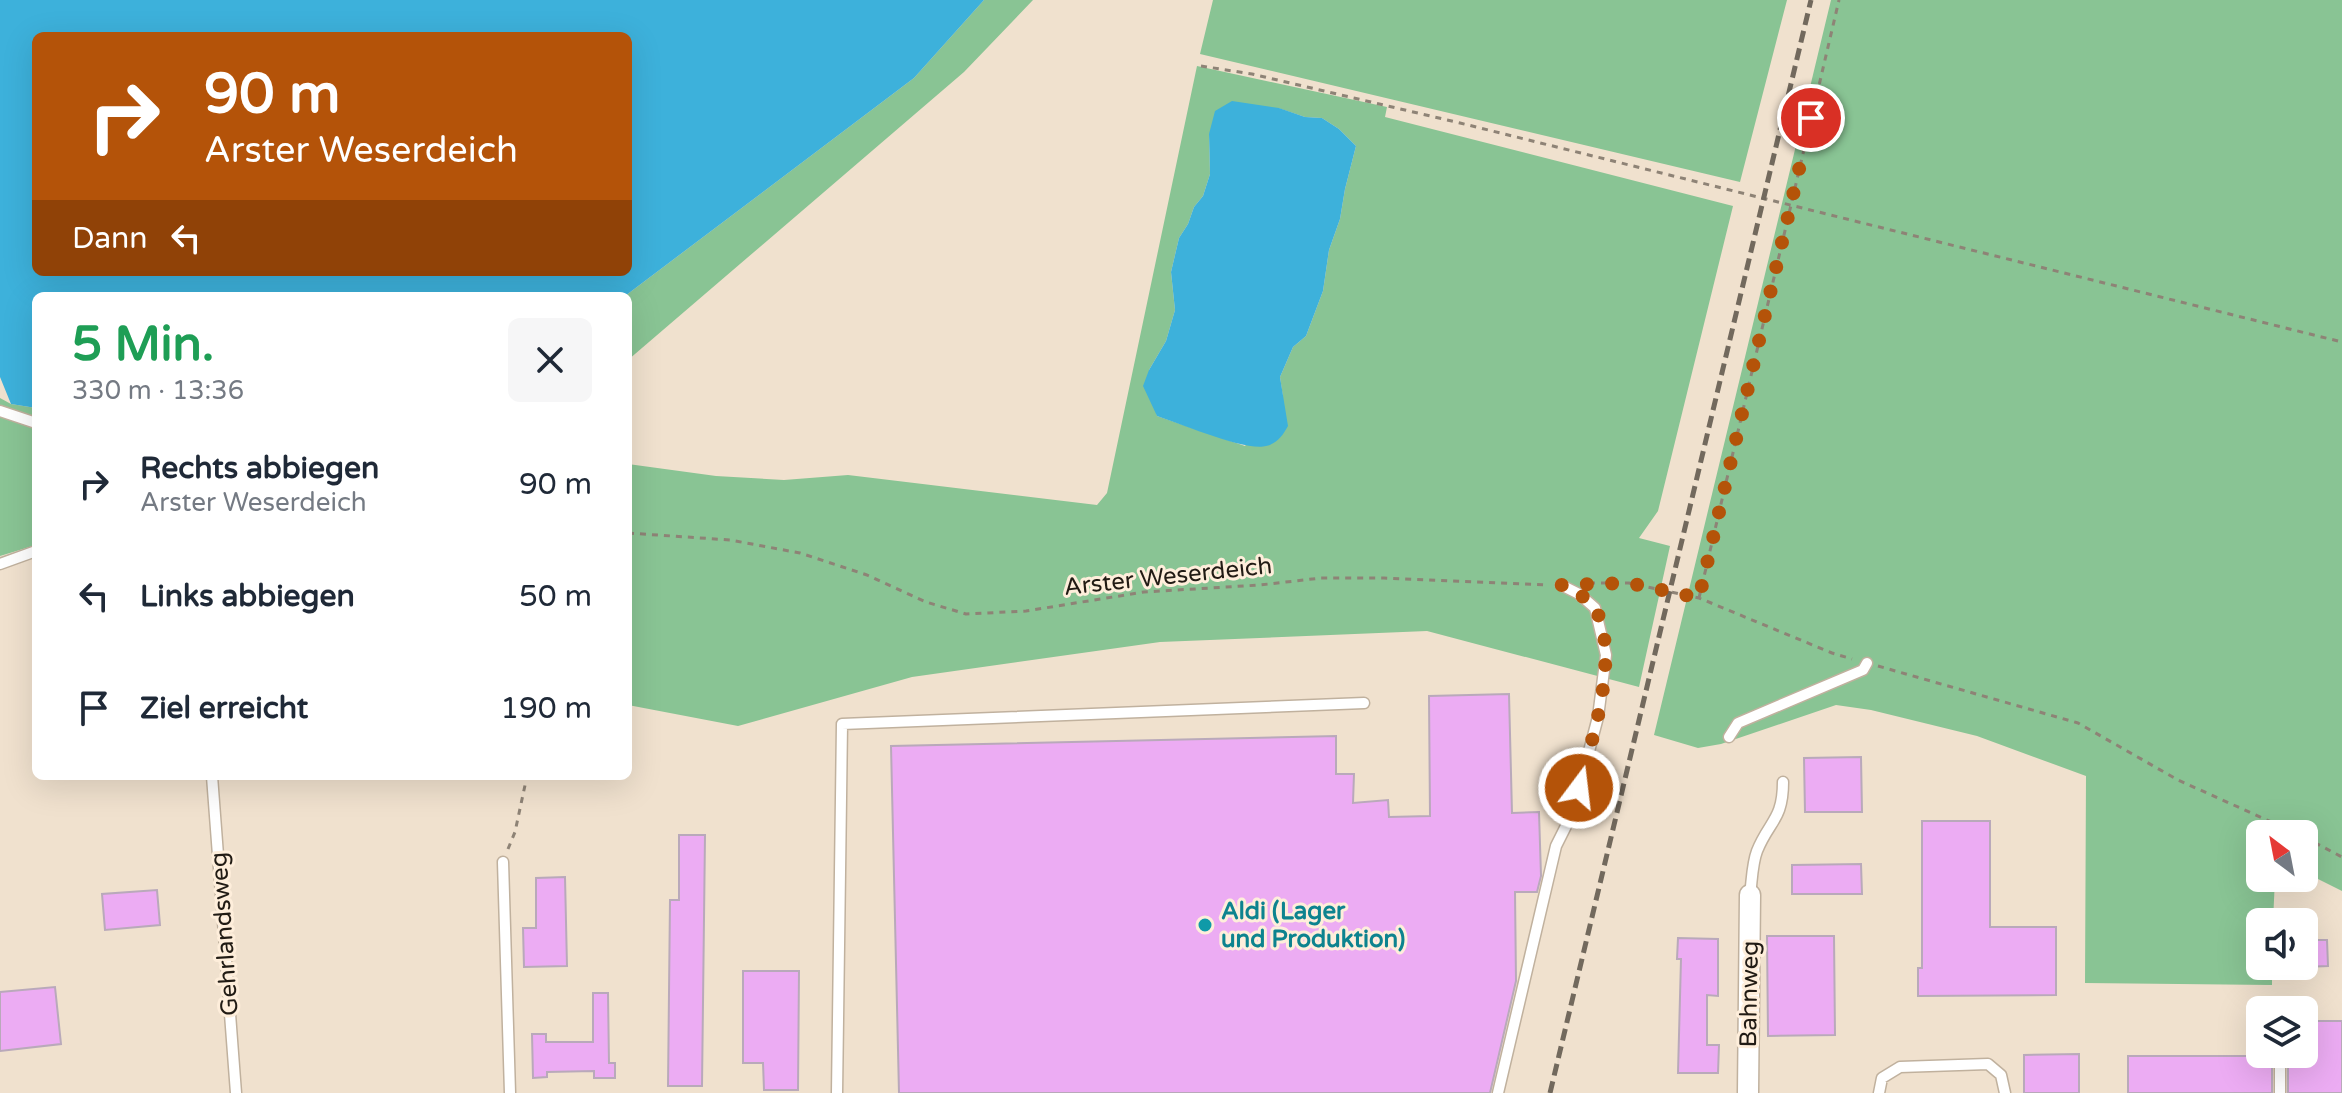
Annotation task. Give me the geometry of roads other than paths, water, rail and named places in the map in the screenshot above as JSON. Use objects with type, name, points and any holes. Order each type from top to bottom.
[{"type":"street","name":"Bahnweg","points":[[1748,1093],[1750,895]]},
{"type":"lane","points":[[0,411],[32,422]]},
{"type":"lane","points":[[0,564],[32,552]]},
{"type":"lane","points":[[1498,1093],[1556,846],[1573,812],[1598,717],[1606,655],[1595,608],[1579,594],[1561,585]]},
{"type":"lane","points":[[1729,737],[1738,723],[1863,670],[1867,663]]},
{"type":"lane","points":[[837,1093],[842,724],[1364,703]]},
{"type":"lane","name":"Gehrlandsweg","points":[[212,780],[236,1093]]},
{"type":"lane","points":[[1750,895],[1757,852],[1783,802],[1783,782]]},
{"type":"lane","points":[[503,862],[510,1093]]},
{"type":"lane","points":[[1879,1093],[1882,1078],[1900,1067],[1988,1064],[2001,1075],[2005,1093]]},
{"type":"lane","points":[[2280,1068],[2280,1093]]},
{"type":"water","points":[[0,0],[984,0],[914,78],[630,292],[32,292],[32,407],[11,404],[0,377]]},
{"type":"water","points":[[1232,101],[1322,118],[1356,146],[1340,219],[1329,250],[1323,291],[1306,336],[1293,347],[1280,377],[1288,426],[1277,441],[1257,447],[1229,441],[1157,416],[1143,386],[1166,341],[1175,310],[1171,272],[1179,238],[1203,196],[1210,174],[1209,134],[1215,111]]},
{"type":"railway","points":[[1550,1093],[1811,0]]},
{"type":"place","name":"Aldi (Lager und Produktion)","points":[[1205,925]]}]
